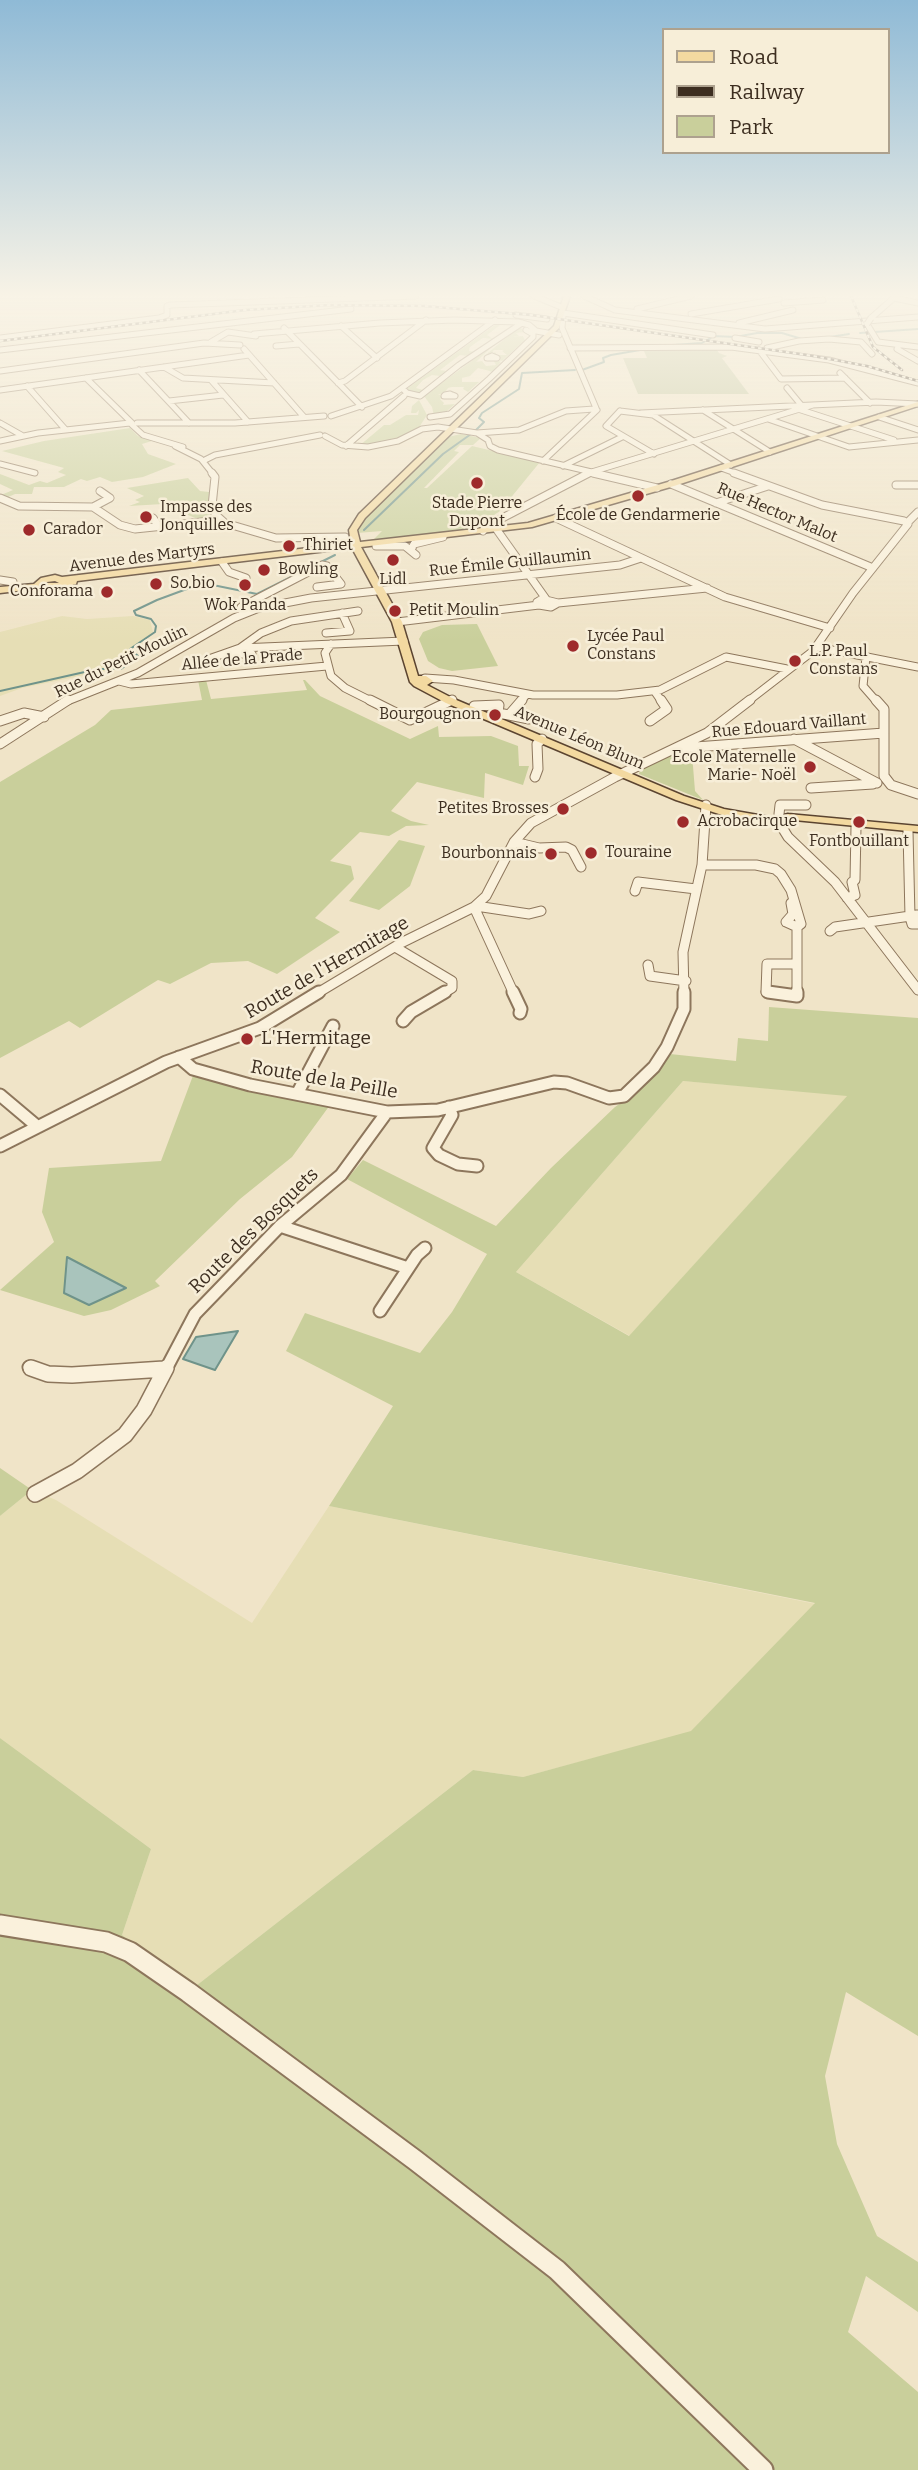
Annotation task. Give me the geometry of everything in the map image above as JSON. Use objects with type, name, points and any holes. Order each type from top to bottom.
[{"type":"main road","points":[[348,542],[357,516],[439,427],[458,411]]},
{"type":"main road","points":[[348,542],[376,546],[498,530],[556,518],[896,411]]},
{"type":"main road","points":[[348,542],[390,541],[468,533]]},
{"type":"main road","points":[[348,542],[397,622],[421,680]]},
{"type":"main road","name":"Avenue des Martyrs","points":[[0,589],[40,585],[51,588],[63,582],[223,563],[348,542]]},
{"type":"main road","name":"Avenue Léon Blum","points":[[421,680],[430,690],[451,700],[706,806],[856,827],[915,831]]},
{"type":"main road","name":"Avenue Léon Blum","points":[[451,700],[624,773]]},
{"type":"main road","name":"Avenue Léon Blum","points":[[780,817],[915,831]]},
{"type":"street","points":[[49,411],[65,429]]},
{"type":"street","points":[[120,411],[143,435],[207,459],[275,444]]},
{"type":"street","points":[[178,411],[189,423]]},
{"type":"street","points":[[238,411],[248,422]]},
{"type":"street","points":[[299,411],[304,417]]},
{"type":"street","points":[[0,441],[65,429],[132,423],[248,422],[304,417],[328,420],[351,411]]},
{"type":"street","points":[[346,446],[383,411]]},
{"type":"street","points":[[439,427],[453,411]]},
{"type":"street","points":[[439,427],[488,437],[526,428],[565,411]]},
{"type":"street","points":[[543,461],[595,411]]},
{"type":"street","points":[[620,411],[606,426],[654,454]]},
{"type":"street","points":[[626,411],[668,411]]},
{"type":"street","points":[[654,415],[676,411]]},
{"type":"street","points":[[704,411],[770,452]]},
{"type":"street","points":[[747,411],[849,447],[918,440]]},
{"type":"street","points":[[483,531],[487,526],[589,473],[614,465],[624,468],[640,464],[632,460],[791,411]]},
{"type":"street","points":[[810,411],[897,443]]},
{"type":"street","points":[[641,412],[654,415],[731,465]]},
{"type":"street","points":[[879,417],[918,430]]},
{"type":"street","points":[[323,435],[328,420]]},
{"type":"street","points":[[0,423],[23,436]]},
{"type":"street","points":[[207,459],[235,451],[323,435],[346,446],[376,446],[439,427],[464,432]]},
{"type":"street","points":[[488,437],[490,446],[498,450],[657,488]]},
{"type":"street","points":[[563,466],[622,437]]},
{"type":"street","points":[[207,459],[216,480],[212,506],[220,520]]},
{"type":"street","points":[[0,464],[35,472]]},
{"type":"street","points":[[720,468],[825,506],[911,522]]},
{"type":"street","name":"Rue Hector Malot","points":[[671,484],[873,568]]},
{"type":"street","points":[[896,485],[918,485]]},
{"type":"street","points":[[716,503],[768,486]]},
{"type":"street","points":[[93,507],[110,498],[100,491]]},
{"type":"street","points":[[0,498],[14,506],[51,502],[93,507],[124,527],[160,528],[220,520],[254,533],[287,539],[348,542]]},
{"type":"street","points":[[697,744],[817,647],[873,568],[918,512]]},
{"type":"street","points":[[148,516],[153,518],[160,528]]},
{"type":"street","points":[[556,518],[725,597],[830,628]]},
{"type":"street","points":[[498,530],[546,599]]},
{"type":"street","points":[[376,546],[401,545],[414,553],[415,544],[443,537]]},
{"type":"street","name":"Rue Émile Guillaumin","points":[[379,589],[620,565],[641,558]]},
{"type":"street","points":[[223,563],[229,572],[246,578]]},
{"type":"street","points":[[250,611],[241,607],[322,565],[341,584],[317,587]]},
{"type":"street","points":[[0,580],[13,582]]},
{"type":"street","points":[[397,622],[706,588]]},
{"type":"street","name":"Rue du Petit Moulin","points":[[0,744],[79,695],[161,662],[226,622],[250,611],[311,598],[379,589]]},
{"type":"street","points":[[539,606],[539,601],[546,599],[558,603]]},
{"type":"street","points":[[271,605],[291,621]]},
{"type":"street","points":[[200,662],[240,648],[261,633],[291,621],[358,611]]},
{"type":"street","points":[[326,633],[350,631],[342,613]]},
{"type":"street","points":[[240,648],[404,640]]},
{"type":"street","points":[[331,644],[325,653],[331,676],[345,688],[413,721],[451,700]]},
{"type":"street","points":[[817,647],[918,667]]},
{"type":"street","points":[[223,654],[257,653],[260,649]]},
{"type":"street","points":[[421,680],[442,680],[527,694],[655,692],[726,657],[788,670]]},
{"type":"street","points":[[866,657],[863,686],[883,707],[884,776],[887,782]]},
{"type":"street","name":"Allée de la Prade","points":[[118,681],[131,684],[327,666]]},
{"type":"street","points":[[650,721],[667,709],[655,692]]},
{"type":"street","points":[[509,715],[527,694]]},
{"type":"street","points":[[474,706],[484,703],[499,705],[498,713],[529,719]]},
{"type":"street","points":[[433,710],[444,715],[464,713]]},
{"type":"street","points":[[0,720],[24,713],[44,717]]},
{"type":"street","points":[[826,727],[833,736]]},
{"type":"street","name":"Rue Edouard Vaillant","points":[[697,744],[715,746],[884,733]]},
{"type":"street","points":[[535,777],[538,769],[537,744],[542,739]]},
{"type":"street","points":[[794,739],[870,783]]},
{"type":"street","name":"Route de l'Hermitage","points":[[0,1146],[179,1057],[260,1028],[395,947],[475,906],[486,896],[514,842],[531,822],[678,746],[697,744]]},
{"type":"street","points":[[811,788],[887,782],[918,793]]},
{"type":"street","points":[[806,805],[780,817],[785,833],[847,898],[918,990]]},
{"type":"street","points":[[694,901],[702,865],[706,806]]},
{"type":"street","points":[[847,898],[855,895],[852,882],[856,827]]},
{"type":"street","points":[[830,931],[835,927],[915,919],[915,831]]},
{"type":"street","points":[[514,842],[539,848],[566,847],[572,850],[581,867]]},
{"type":"street","points":[[702,865],[742,864],[769,868],[779,878],[791,902],[793,914],[786,922],[797,927],[797,1000],[766,992],[768,950]]},
{"type":"street","points":[[635,891],[638,882],[696,889]]},
{"type":"street","name":"Route de la Peille","points":[[179,1057],[193,1069],[250,1085],[387,1112],[416,1112],[449,1107],[554,1082],[567,1083],[603,1097],[624,1096],[646,1076],[667,1047],[684,1009],[683,952],[694,901]]},
{"type":"street","points":[[475,906],[529,914],[541,911]]},
{"type":"street","points":[[475,906],[521,1009],[520,1013]]},
{"type":"street","points":[[395,947],[452,981],[452,988],[411,1012],[403,1021]]},
{"type":"street","points":[[767,964],[797,964]]},
{"type":"street","points":[[648,965],[650,976],[685,981]]},
{"type":"street","points":[[297,1094],[332,1026]]},
{"type":"street","points":[[0,1094],[38,1127]]},
{"type":"street","points":[[449,1107],[452,1115],[433,1149],[458,1164],[477,1166]]},
{"type":"street","name":"Route des Bosquets","points":[[35,1494],[77,1471],[125,1435],[144,1410],[163,1369],[195,1314],[280,1226],[341,1175],[387,1112]]},
{"type":"street","points":[[280,1226],[408,1268]]},
{"type":"street","points":[[380,1311],[408,1268],[425,1248]]},
{"type":"street","points":[[29,1367],[48,1374],[72,1375],[163,1369]]},
{"type":"street","points":[[0,1925],[106,1942],[130,1952],[188,1992],[415,2160],[557,2270],[763,2470]]},
{"type":"shaded area","points":[[62,616],[87,619],[133,616],[150,620],[153,632],[128,652],[134,656],[118,668],[22,688],[0,696],[0,632]]},
{"type":"shaded area","points":[[683,1081],[848,1095],[630,1336],[516,1272]]},
{"type":"shaded area","points":[[32,1490],[56,1500],[252,1623],[329,1506],[816,1604],[691,1732],[523,1777],[473,1770],[192,1989],[122,1935],[151,1849],[0,1738],[0,1516]]},
{"type":"green space","points":[[419,411],[425,411],[427,415],[418,429],[381,445],[359,446],[384,425],[390,425],[406,415],[418,415]]},
{"type":"green space","points":[[433,411],[450,412],[434,416]]},
{"type":"green space","points":[[130,428],[138,436],[152,441],[142,444],[148,454],[176,464],[143,477],[112,482],[100,477],[87,481],[81,479],[64,487],[34,487],[32,494],[15,494],[6,498],[1,495],[13,490],[0,484],[0,474],[29,485],[40,481],[47,483],[66,475],[58,472],[64,468],[2,451],[44,441]]},
{"type":"green space","name":"Stade Pierre Dupont","points":[[461,434],[481,438],[473,445],[460,445],[454,451],[459,452],[424,488],[472,446],[540,462],[500,511],[491,517],[498,519],[465,531],[373,540],[382,531],[357,533],[363,518],[448,437]]},
{"type":"green space","points":[[188,478],[200,491],[209,492],[208,509],[214,518],[202,521],[163,504],[129,506],[140,502],[135,500],[144,496],[127,488]]},
{"type":"green space","points":[[477,624],[498,666],[452,671],[439,668],[428,661],[419,639],[423,632],[442,625]]},
{"type":"green space","points":[[198,680],[206,680],[211,699],[307,690],[305,680],[320,696],[410,739],[438,726],[439,737],[491,736],[518,746],[519,766],[529,766],[523,785],[485,773],[484,798],[417,782],[391,811],[411,821],[429,825],[406,826],[389,836],[360,832],[330,861],[351,866],[354,879],[315,918],[340,932],[277,974],[248,961],[211,963],[170,984],[158,980],[80,1028],[69,1021],[0,1058],[0,782],[95,725],[111,710],[202,700]]},
{"type":"green space","points":[[678,750],[692,754],[695,791],[703,800],[639,774],[640,769]]},
{"type":"green space","points":[[399,840],[425,846],[410,886],[379,910],[349,901]]},
{"type":"green space","points":[[769,1007],[918,1018],[918,2036],[846,1992],[825,2076],[837,2144],[877,2236],[918,2262],[918,2312],[866,2276],[848,2332],[918,2392],[918,2470],[0,2470],[0,1738],[151,1849],[122,1935],[192,1989],[473,1770],[523,1777],[691,1731],[815,1603],[329,1506],[393,1406],[286,1351],[305,1313],[420,1353],[452,1312],[487,1254],[347,1179],[363,1160],[496,1226],[551,1168],[615,1107],[640,1090],[670,1054],[736,1061],[738,1038],[768,1041]],"holes":[[[683,1081],[847,1096],[629,1336],[516,1272]]]},
{"type":"green space","points":[[194,1073],[330,1105],[292,1157],[240,1199],[155,1281],[160,1286],[111,1310],[84,1316],[0,1290],[54,1242],[42,1212],[49,1168],[161,1161]]},
{"type":"green space","points":[[0,1468],[32,1490],[0,1516]]},
{"type":"water","points":[[67,1257],[126,1288],[89,1305],[64,1293]]},
{"type":"water","points":[[238,1331],[215,1370],[183,1359],[196,1337]]},
{"type":"waterway","points":[[475,431],[484,422],[479,418],[485,411]]},
{"type":"waterway","points":[[364,530],[443,454],[471,434]]},
{"type":"waterway","points":[[0,691],[98,669],[121,669],[138,656],[130,649],[155,632],[156,626],[151,619],[136,615],[134,611],[157,600],[203,583],[257,594],[335,555]]},
{"type":"place","name":"Stade Pierre Dupont","points":[[477,483]]},
{"type":"place","name":"École de Gendarmerie","points":[[638,496]]},
{"type":"place","name":"Impasse des Jonquilles","points":[[146,517]]},
{"type":"place","name":"Carador","points":[[29,530]]},
{"type":"place","name":"Thiriet","points":[[289,546]]},
{"type":"place","name":"Lidl","points":[[393,560]]},
{"type":"place","name":"Bowling","points":[[264,570]]},
{"type":"place","name":"So.bio","points":[[156,584]]},
{"type":"place","name":"Wok Panda","points":[[245,585]]},
{"type":"place","name":"Conforama","points":[[107,592]]},
{"type":"place","name":"Petit Moulin","points":[[395,611]]},
{"type":"place","name":"Lycée Paul Constans","points":[[573,646]]},
{"type":"place","name":"L.P. Paul Constans","points":[[795,661]]},
{"type":"place","name":"Bourgougnon","points":[[495,715]]},
{"type":"place","name":"Ecole Maternelle Marie- Noël","points":[[810,767]]},
{"type":"place","name":"Petites Brosses","points":[[563,809]]},
{"type":"place","name":"Acrobacirque","points":[[683,822]]},
{"type":"place","name":"Fontbouillant","points":[[859,822]]},
{"type":"place","name":"Touraine","points":[[591,853]]},
{"type":"place","name":"Bourbonnais","points":[[551,854]]},
{"type":"place","name":"L'Hermitage","points":[[247,1039]]}]
